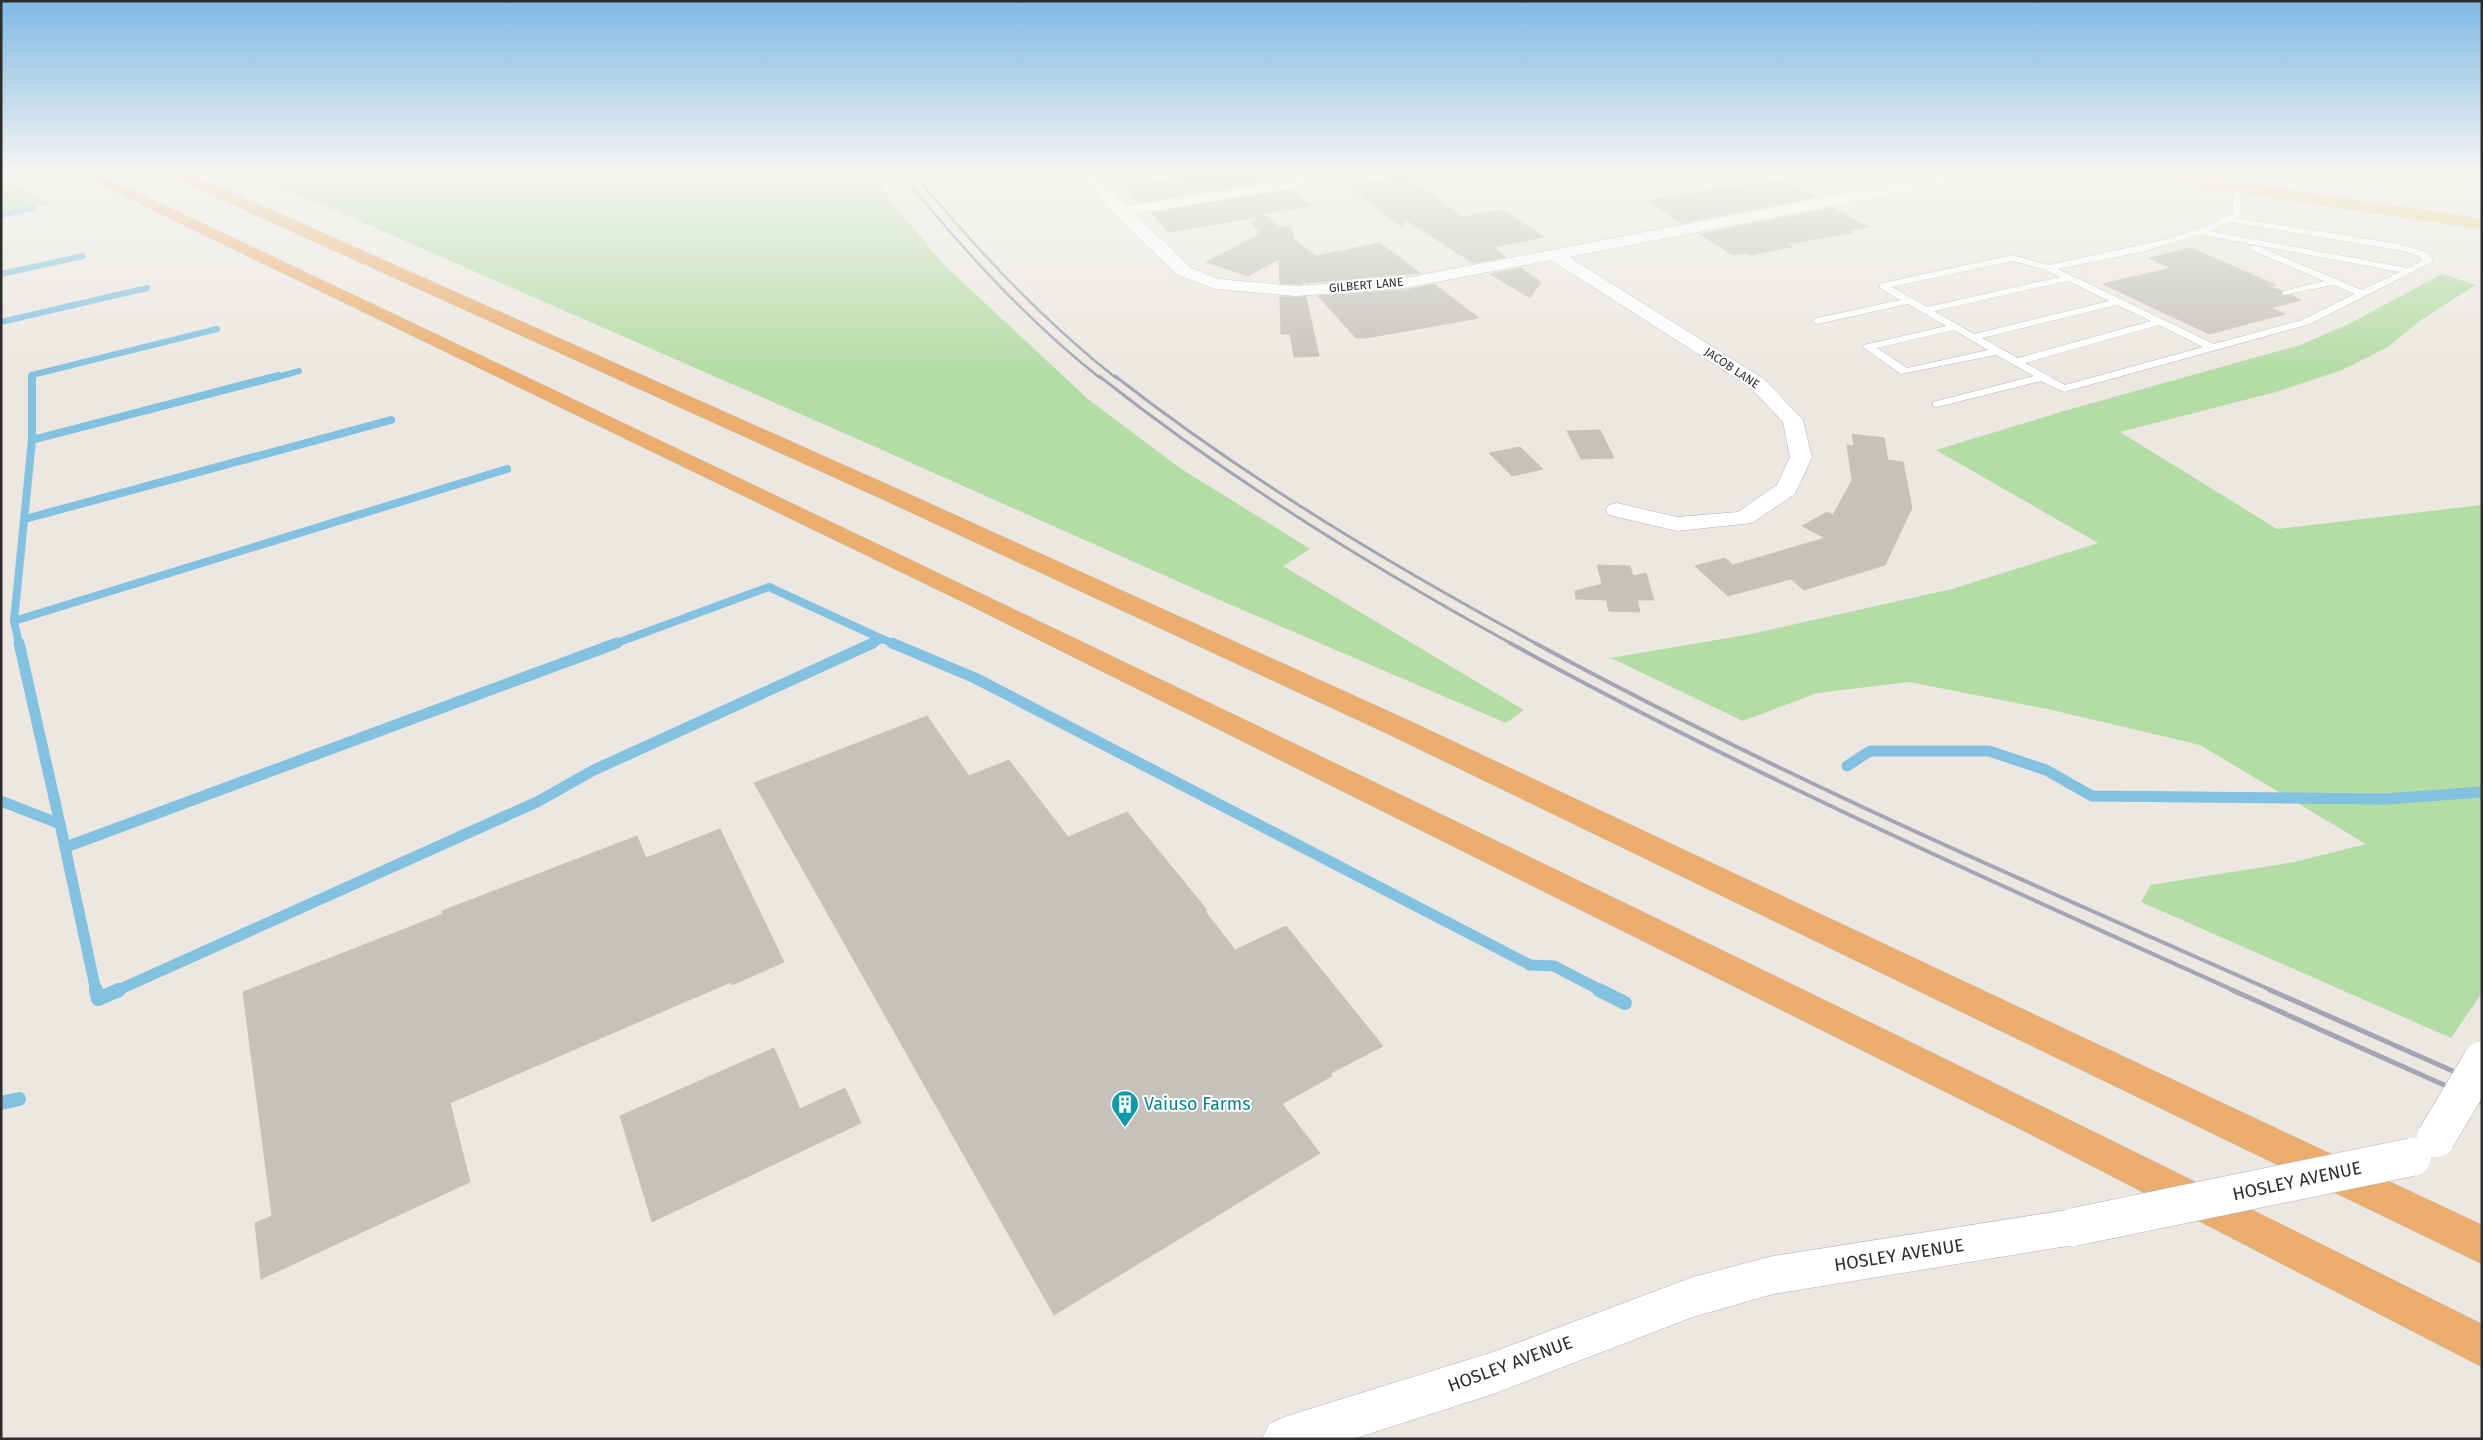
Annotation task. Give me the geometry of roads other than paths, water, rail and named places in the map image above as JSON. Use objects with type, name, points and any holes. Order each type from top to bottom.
[{"type":"highway","points":[[220,238],[978,600],[2037,1120],[2482,1346]]},
{"type":"highway","points":[[322,238],[909,503],[1392,724],[2482,1245]]},
{"type":"street","name":"GILBERT LANE","points":[[1149,238],[1184,271],[1215,284],[1296,291],[1405,283],[1631,238]]},
{"type":"street","name":"JACOB LANE","points":[[1552,253],[1757,383],[1793,420],[1801,457],[1787,489],[1744,518],[1677,524],[1616,510]]},
{"type":"street","name":"HOSLEY AVENUE","points":[[1284,1439],[1493,1373],[1693,1297],[1764,1277],[2074,1227],[2424,1147],[2482,1061]]},
{"type":"lane","points":[[2049,268],[2180,238]]},
{"type":"lane","points":[[2233,238],[2363,294]]},
{"type":"lane","points":[[2239,238],[2410,271]]},
{"type":"lane","points":[[2213,348],[2049,268],[2012,258],[1883,286],[2064,389],[2213,348],[2306,322],[2427,262],[2427,258],[2418,252],[2345,238]]},
{"type":"lane","points":[[1924,310],[2070,278]]},
{"type":"lane","points":[[2286,293],[2334,282]]},
{"type":"lane","points":[[1817,321],[1908,301]]},
{"type":"lane","points":[[1973,337],[2118,302]]},
{"type":"lane","points":[[2016,362],[2160,322]]},
{"type":"lane","points":[[1955,327],[1868,347],[1905,372],[1998,351]]},
{"type":"lane","points":[[1938,404],[2043,377]]},
{"type":"waterway","points":[[1,274],[83,256]]},
{"type":"waterway","points":[[1,322],[147,288]]},
{"type":"waterway","points":[[32,440],[32,375],[217,329]]},
{"type":"waterway","points":[[274,378],[299,371]]},
{"type":"waterway","points":[[32,440],[278,376]]},
{"type":"waterway","points":[[25,519],[391,420]]},
{"type":"waterway","points":[[14,621],[32,440]]},
{"type":"waterway","points":[[14,621],[507,469]]},
{"type":"waterway","points":[[614,644],[769,587],[882,639]]},
{"type":"waterway","points":[[14,621],[19,644]]},
{"type":"waterway","points":[[870,644],[882,639]]},
{"type":"waterway","points":[[882,639],[895,644]]},
{"type":"waterway","points":[[19,643],[60,824]]},
{"type":"waterway","points":[[66,847],[617,643]]},
{"type":"waterway","points":[[116,991],[537,802],[594,770],[873,643]]},
{"type":"waterway","points":[[892,643],[975,678],[1530,965],[1554,966],[1602,991]]},
{"type":"waterway","points":[[1847,766],[1870,751],[1989,751],[2046,770],[2092,796],[2385,799],[2482,792]]},
{"type":"waterway","points":[[1,801],[60,824]]},
{"type":"waterway","points":[[60,824],[96,991]]},
{"type":"waterway","points":[[96,990],[98,999],[119,990]]},
{"type":"waterway","points":[[1599,990],[1625,1003]]},
{"type":"waterway","points":[[1,1103],[19,1099]]},
{"type":"railway","points":[[955,238],[1019,306],[1100,378]]},
{"type":"railway","points":[[970,238],[1008,280],[1060,330],[1116,378]]},
{"type":"railway","points":[[1099,376],[1198,450],[1300,519],[1405,583],[1512,644]]},
{"type":"railway","points":[[1115,376],[1216,450],[1321,519],[1374,552],[1537,644]]},
{"type":"railway","points":[[1510,643],[1778,781],[1960,867],[2235,991]]},
{"type":"railway","points":[[1535,643],[1625,691],[1808,781],[1993,867],[2273,991]]},
{"type":"railway","points":[[2232,990],[2482,1102]]},
{"type":"railway","points":[[2270,990],[2482,1084]]},
{"type":"place","name":"Vaiuso Farms","points":[[1125,1128]]}]
